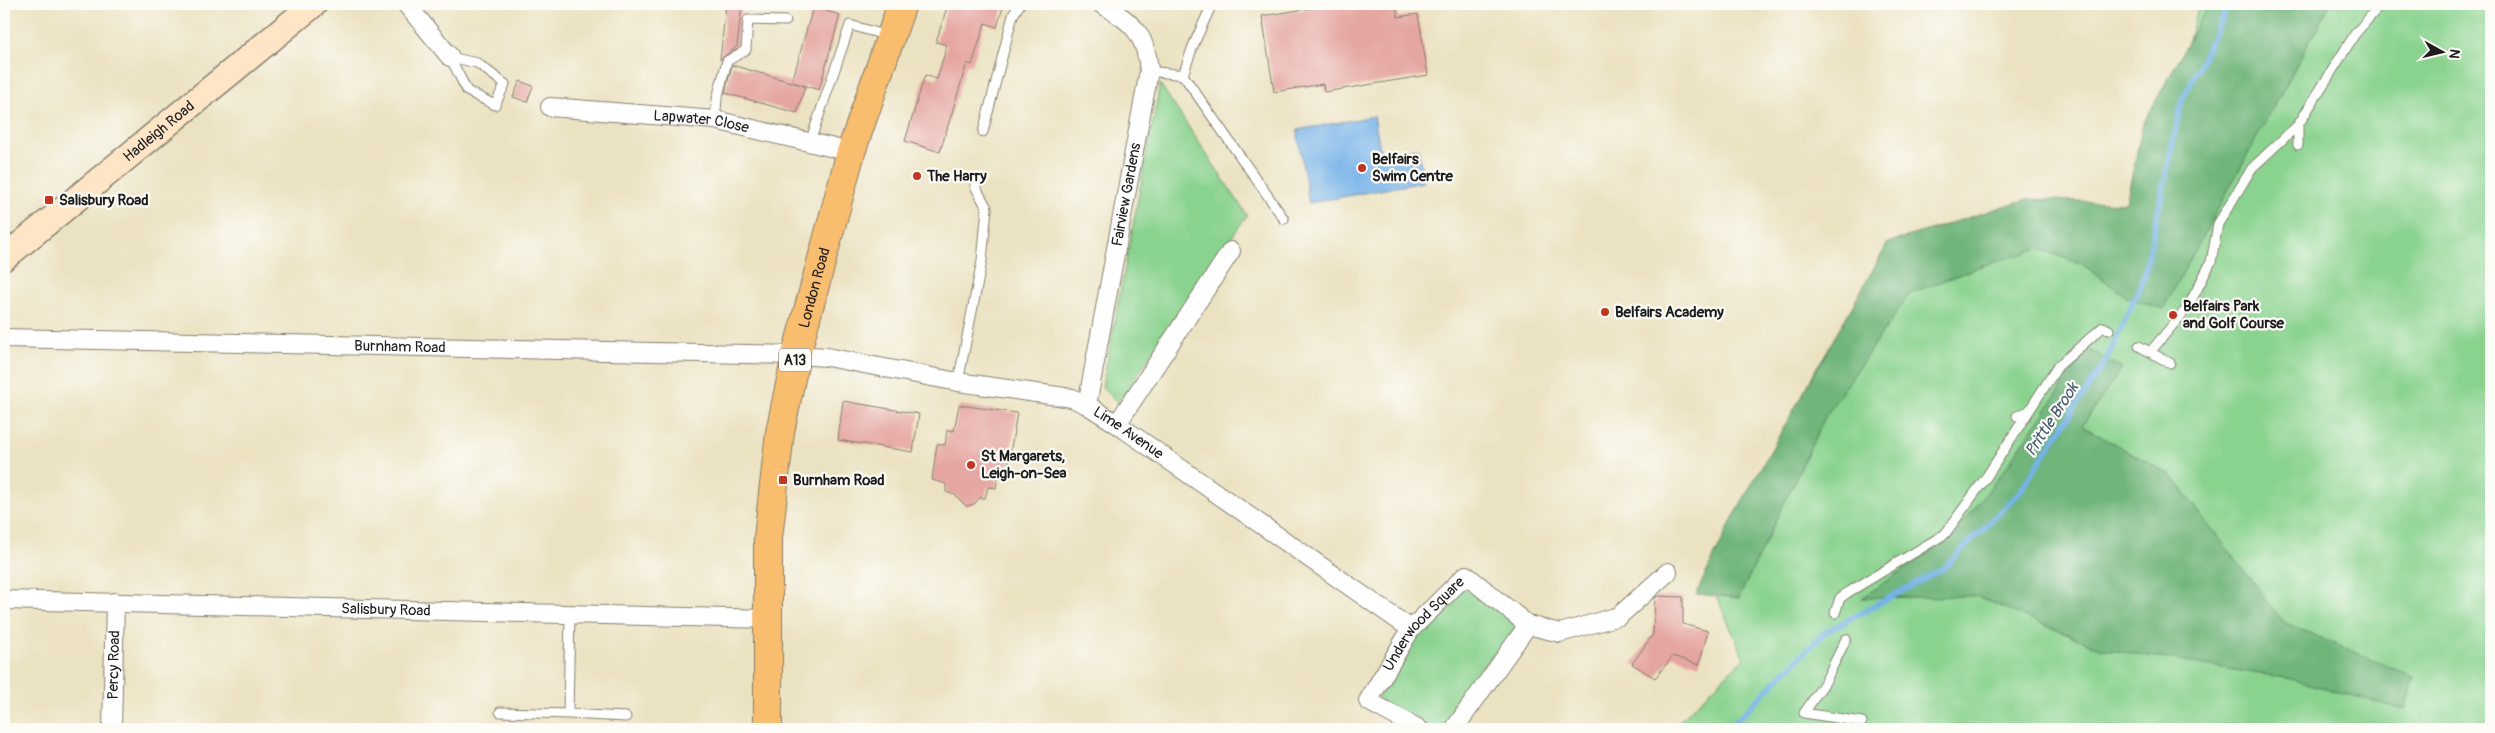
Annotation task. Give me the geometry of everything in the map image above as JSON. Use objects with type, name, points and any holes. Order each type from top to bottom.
[{"type":"main road","name":"London Road","points":[[768,729],[768,538],[780,432],[796,355],[850,152],[902,4]]},
{"type":"street","name":"Hadleigh Road","points":[[4,258],[314,4]]},
{"type":"street","points":[[406,4],[450,57]]},
{"type":"street","name":"Fairview Gardens","points":[[1087,405],[1149,71],[1147,50],[1137,30],[1101,4]]},
{"type":"street","name":"Lapwater Close","points":[[550,107],[715,120],[850,152]]},
{"type":"street","points":[[1117,424],[1231,251]]},
{"type":"street","name":"Burnham Road","points":[[4,338],[796,355]]},
{"type":"street","name":"Lime Avenue","points":[[796,355],[827,357],[958,382],[1072,398],[1117,424],[1411,629]]},
{"type":"street","points":[[1454,729],[1528,625],[1560,633],[1619,616],[1668,572]]},
{"type":"street","name":"Underwood Square","points":[[1419,729],[1368,701],[1411,629],[1466,575],[1528,625]]},
{"type":"street","name":"Salisbury Road","points":[[4,600],[768,619]]},
{"type":"street","name":"Percy Road","points":[[112,729],[115,602]]},
{"type":"lane","points":[[983,132],[1013,16],[1020,4]]},
{"type":"lane","points":[[1183,75],[1193,46],[1212,4]]},
{"type":"lane","points":[[2150,352],[2188,307],[2211,262],[2218,224],[2252,168],[2298,125],[2355,34],[2381,4]]},
{"type":"lane","points":[[715,120],[717,99],[727,60],[746,50],[748,20],[786,21]]},
{"type":"lane","points":[[810,142],[850,25],[890,36]]},
{"type":"lane","points":[[450,57],[477,63],[505,84],[495,105],[467,91],[450,57]]},
{"type":"lane","points":[[1149,71],[1183,75],[1284,219]]},
{"type":"lane","points":[[2298,125],[2298,145]]},
{"type":"lane","points":[[958,382],[982,261],[987,208],[975,186]]},
{"type":"lane","points":[[1835,613],[1840,598],[1847,593],[1946,534],[1987,476],[2058,366],[2102,327],[2109,330]]},
{"type":"lane","points":[[2139,346],[2170,363]]},
{"type":"lane","points":[[2016,416],[2029,411]]},
{"type":"lane","points":[[568,714],[570,614]]},
{"type":"lane","points":[[1846,639],[1825,682],[1804,713],[1862,722]]},
{"type":"lane","points":[[500,712],[626,717]]},
{"type":"green space","name":"Belfairs Park and Golf Course","points":[[2199,4],[2491,4],[2491,729],[1671,729],[1744,658],[1714,591],[1816,368],[1891,261],[2134,237]]},
{"type":"green space","points":[[2209,4],[2330,4],[2163,309],[2128,298],[2082,264],[2039,249],[1981,266],[1909,294],[1825,417],[1739,598],[1696,594],[1736,512],[1888,243],[2027,199],[2126,203],[2143,124]]},
{"type":"green space","points":[[1160,84],[1247,215],[1118,403],[1102,387]]},
{"type":"green space","points":[[2088,349],[2122,368],[2082,426],[2171,475],[2283,622],[2414,677],[2405,710],[2291,679],[2099,648],[1976,596],[1862,598],[1951,537],[2005,469]]},
{"type":"green space","points":[[1466,584],[1518,626],[1448,729],[1429,729],[1377,699],[1417,633]]},
{"type":"water","name":"Belfairs Swim Centre","points":[[1374,116],[1381,154],[1418,148],[1424,182],[1309,203],[1297,130]]},
{"type":"building","points":[[726,4],[742,4],[737,46],[720,60]]},
{"type":"building","points":[[948,4],[1004,4],[997,27],[985,23],[972,65],[967,63],[940,152],[905,141],[925,75],[937,79],[947,45],[936,42]]},
{"type":"building","points":[[1337,4],[1396,4],[1398,17],[1418,14],[1428,75],[1324,92],[1323,84],[1274,92],[1262,16]]},
{"type":"building","points":[[813,7],[840,15],[819,90],[792,82]]},
{"type":"building","points":[[732,65],[805,86],[797,113],[725,93]]},
{"type":"building","points":[[520,81],[533,86],[527,102],[513,97]]},
{"type":"building","points":[[843,401],[919,414],[913,452],[838,440]]},
{"type":"building","name":"St Margarets, Leigh-on-Sea","points":[[959,405],[1017,413],[1006,478],[998,477],[996,488],[988,487],[985,498],[980,498],[974,504],[966,506],[955,495],[946,492],[946,484],[932,480],[937,444],[945,445],[947,430],[954,431]]},
{"type":"building","points":[[1657,596],[1683,597],[1683,624],[1708,631],[1699,665],[1673,656],[1655,678],[1632,664],[1653,634],[1655,598]]},
{"type":"waterway","name":"Prittle Brook","points":[[1728,729],[1824,633],[1944,568],[2019,493],[2107,359],[2144,277],[2182,100],[2229,4]]},
{"type":"place","name":"Belfairs Swim Centre","points":[[1362,168]]},
{"type":"place","name":"The Harry","points":[[917,176]]},
{"type":"place","name":"Salisbury Road","points":[[49,200]]},
{"type":"place","name":"Belfairs Academy","points":[[1605,312]]},
{"type":"place","name":"Belfairs Park and Golf Course","points":[[2173,315]]},
{"type":"place","name":"St Margarets, Leigh-on-Sea","points":[[971,465]]},
{"type":"place","name":"Burnham Road","points":[[783,480]]}]
